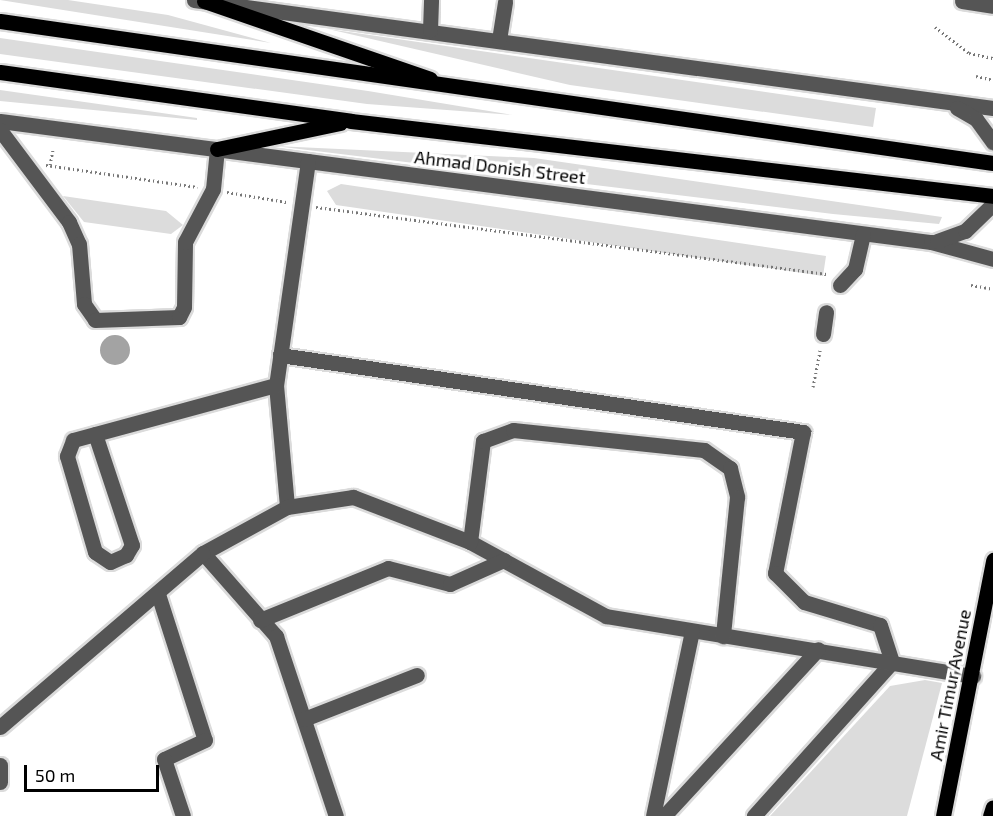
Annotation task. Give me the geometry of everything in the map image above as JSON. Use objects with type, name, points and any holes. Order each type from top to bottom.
[{"type":"main road","points":[[199,1],[466,92]]},
{"type":"main road","points":[[0,21],[466,92],[993,163]]},
{"type":"main road","name":"Ahmad Donish Street","points":[[0,72],[351,121],[560,142],[993,196]]},
{"type":"main road","points":[[217,149],[351,121]]},
{"type":"main road","name":"Amir Timur Avenue","points":[[943,816],[973,676],[993,560]]},
{"type":"main road","points":[[990,816],[993,807]]},
{"type":"street","points":[[430,30],[431,0]]},
{"type":"street","points":[[199,1],[430,30],[993,108]]},
{"type":"street","points":[[499,40],[505,1]]},
{"type":"street","points":[[962,1],[993,6]]},
{"type":"street","points":[[942,102],[976,119],[993,142]]},
{"type":"street","name":"Ahmad Donish Street","points":[[0,121],[932,242],[993,259]]},
{"type":"street","points":[[0,130],[32,168],[79,244],[84,304],[94,320],[179,317],[184,307],[184,242],[213,189],[217,149]]},
{"type":"street","points":[[287,507],[276,385],[308,161]]},
{"type":"street","points":[[932,242],[965,231],[993,204]]},
{"type":"street","points":[[842,280],[855,269],[863,234]]},
{"type":"street","points":[[823,334],[826,312]]},
{"type":"street","points":[[280,355],[802,432],[774,573],[804,602],[880,625],[892,662]]},
{"type":"street","points":[[95,434],[132,545],[126,555],[110,562],[95,552],[67,456],[73,440],[95,434],[276,385]]},
{"type":"street","points":[[470,542],[483,441],[513,430],[704,450],[729,468],[737,497],[723,636]]},
{"type":"street","points":[[0,727],[158,594],[203,553],[287,507],[353,497],[470,542],[606,616],[973,676]]},
{"type":"street","points":[[203,553],[276,636],[336,816]]},
{"type":"street","points":[[260,620],[388,568],[450,584],[504,560]]},
{"type":"street","points":[[158,594],[205,741],[165,759],[183,816]]},
{"type":"street","points":[[653,816],[692,631]]},
{"type":"street","points":[[664,816],[818,649]]},
{"type":"street","points":[[754,816],[892,662]]},
{"type":"street","points":[[303,719],[417,675]]},
{"type":"street","points":[[0,765],[0,782]]},
{"type":"path","points":[[935,27],[969,53],[993,58]]},
{"type":"path","points":[[976,76],[993,80]]},
{"type":"path","points":[[50,165],[53,149]]},
{"type":"path","points":[[32,168],[50,165],[213,189],[301,205],[842,280]]},
{"type":"path","points":[[971,285],[993,289]]},
{"type":"path","points":[[813,387],[823,334]]},
{"type":"shaded area","points":[[0,0],[68,0],[168,15],[271,43]]},
{"type":"shaded area","points":[[328,29],[876,108],[873,127],[570,85]]},
{"type":"shaded area","points":[[0,38],[368,91],[513,115],[367,104],[0,54]]},
{"type":"shaded area","points":[[0,90],[197,118],[197,120],[0,101]]},
{"type":"shaded area","points":[[275,146],[534,158],[942,217],[939,224],[833,214]]},
{"type":"shaded area","points":[[341,184],[826,256],[823,276],[336,205],[327,191]]},
{"type":"shaded area","points":[[63,196],[166,211],[183,225],[171,234],[84,222]]},
{"type":"shaded area","points":[[115,335],[121,336],[129,344],[129,356],[121,364],[115,365],[109,364],[101,356],[100,350],[101,344],[109,336]]},
{"type":"shaded area","points":[[925,680],[942,683],[907,816],[770,816],[890,686]]}]
